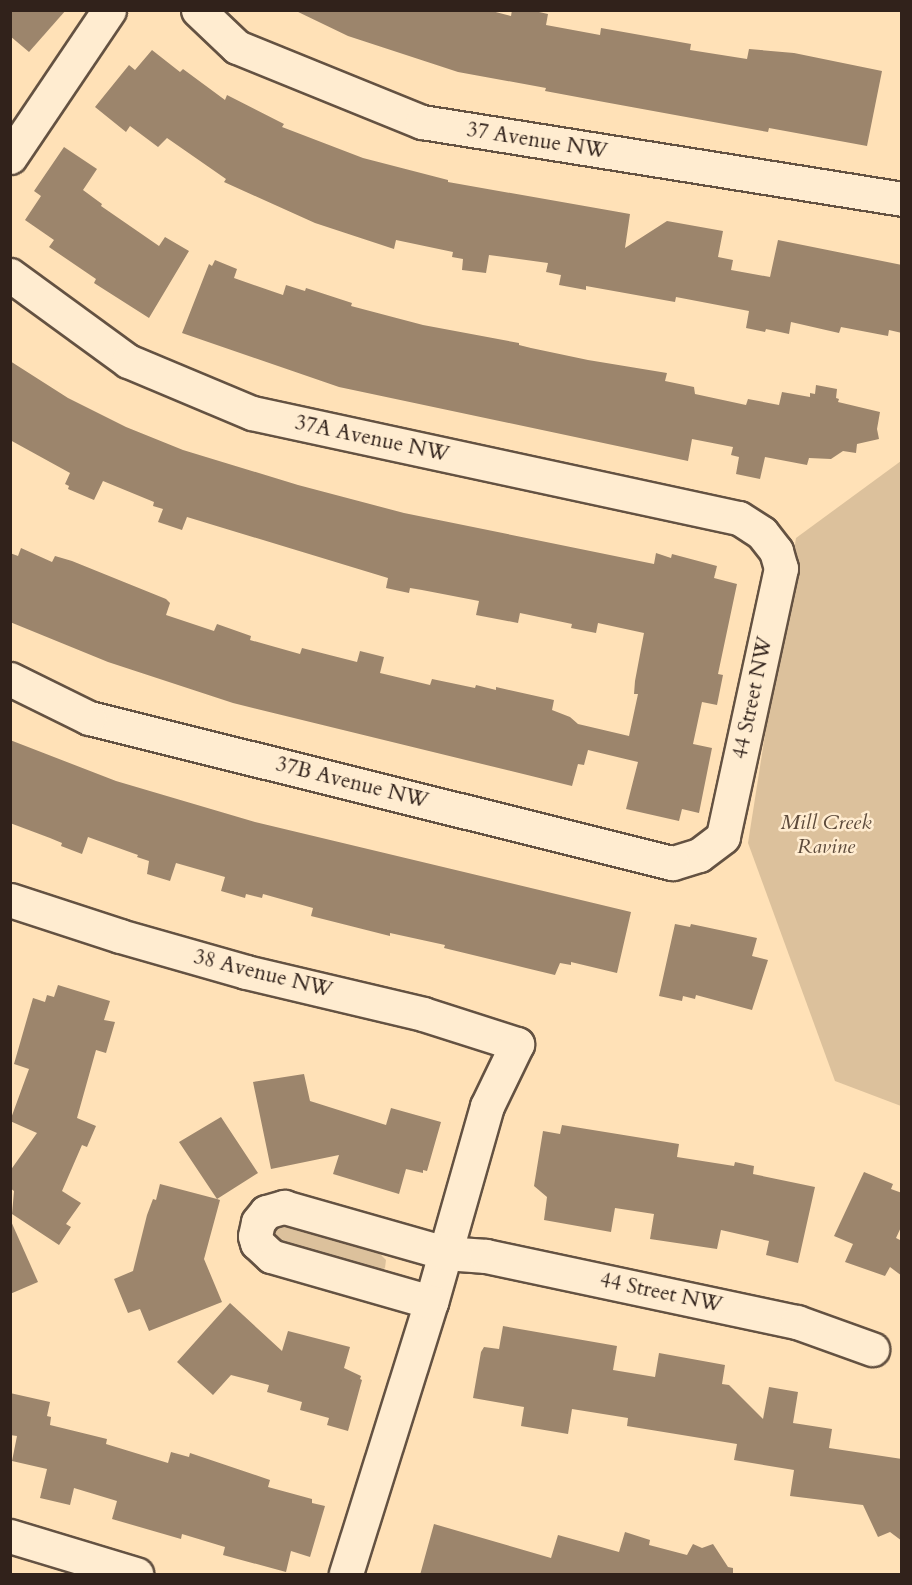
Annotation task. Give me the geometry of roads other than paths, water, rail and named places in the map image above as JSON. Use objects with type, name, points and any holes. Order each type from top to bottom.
[{"type":"street","points":[[10,157],[109,10]]},
{"type":"street","name":"37 Avenue NW","points":[[198,10],[237,47],[422,122],[902,199]]},
{"type":"street","name":"37A Avenue NW","points":[[10,275],[128,361],[252,413],[739,518],[762,534]]},
{"type":"street","name":"44 Street NW","points":[[699,855],[723,837],[781,568],[776,551],[762,534]]},
{"type":"street","name":"37B Avenue NW","points":[[10,679],[89,718],[672,863],[699,855]]},
{"type":"street","name":"38 Avenue NW","points":[[10,900],[235,969],[423,1014],[517,1044],[487,1106],[445,1253]]},
{"type":"street","name":"44 Street NW","points":[[430,1302],[271,1256],[257,1243],[256,1229],[266,1212],[284,1208],[445,1253],[486,1256],[796,1322],[872,1349]]},
{"type":"street","points":[[346,1575],[445,1253]]},
{"type":"street","points":[[10,1536],[136,1575]]},
{"type":"park label","name":"Mill Creek Ravine","points":[[826,835]]}]
